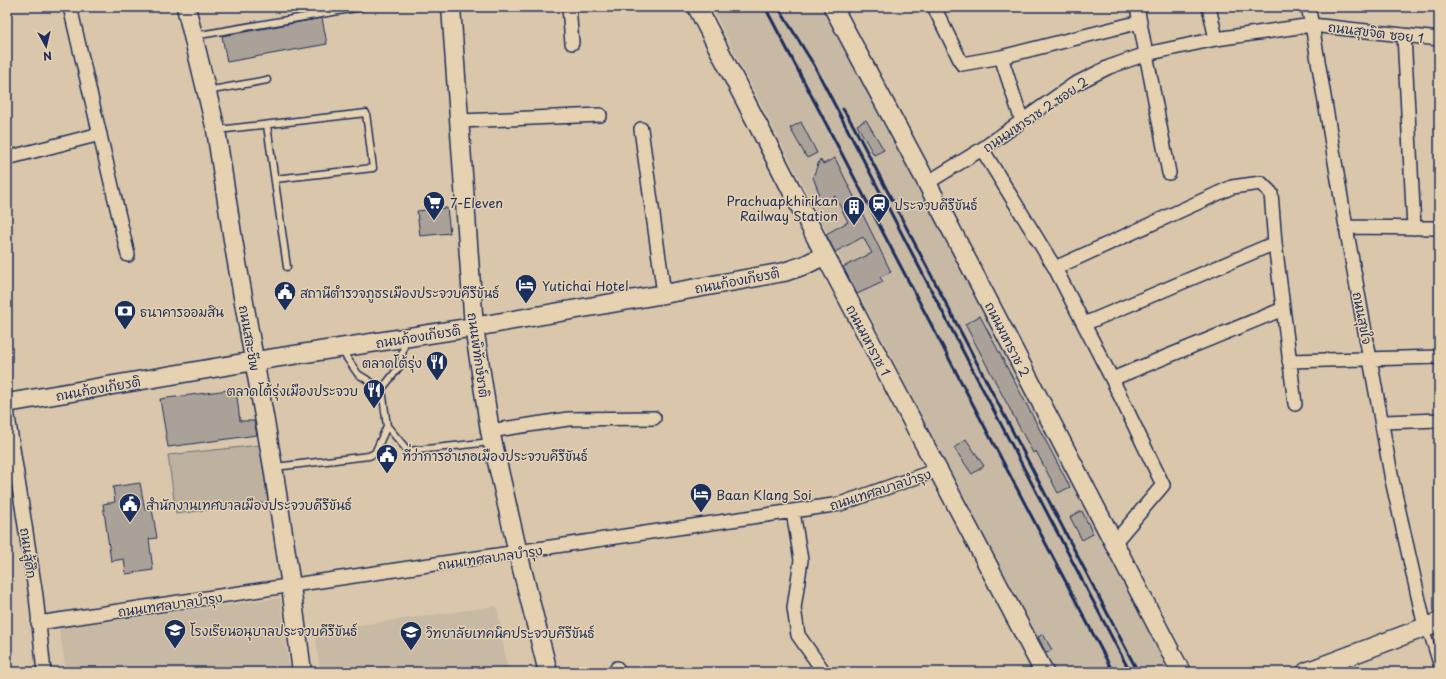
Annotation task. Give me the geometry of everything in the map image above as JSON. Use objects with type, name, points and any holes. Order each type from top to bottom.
[{"type":"street","points":[[70,7],[128,255]]},
{"type":"street","name":"ถนนสละชีพ","points":[[186,7],[216,130],[233,240],[273,467],[302,672]]},
{"type":"street","name":"ถนนพิทักษ์ชาติ","points":[[451,7],[474,327],[491,436],[518,553],[548,672]]},
{"type":"street","points":[[569,7],[572,43]]},
{"type":"street","name":"ถนนมหาราช 1","points":[[698,7],[825,255],[1044,672]]},
{"type":"street","name":"ถนนมหาราช 2","points":[[833,7],[927,183],[1181,672]]},
{"type":"street","points":[[934,7],[962,64],[1001,57],[1140,22]]},
{"type":"street","points":[[1137,7],[1169,174]]},
{"type":"street","points":[[1209,7],[1216,39]]},
{"type":"street","name":"ถนนสุขใจ","points":[[1308,7],[1346,227],[1383,422],[1392,480],[1432,624]]},
{"type":"street","name":"ถนนมหาราช 2 ซอย 2","points":[[927,183],[982,149],[1073,85],[1109,68],[1146,54],[1216,39],[1312,25]]},
{"type":"street","name":"ถนนสุขจิต ซอย 1","points":[[1312,25],[1439,39]]},
{"type":"street","points":[[1404,35],[1414,228]]},
{"type":"street","points":[[1001,57],[1022,121]]},
{"type":"street","points":[[460,121],[600,115]]},
{"type":"street","points":[[641,129],[664,294]]},
{"type":"street","points":[[7,158],[100,134]]},
{"type":"street","points":[[982,149],[1055,268],[1112,379],[1163,485],[1114,543]]},
{"type":"street","points":[[1055,268],[1232,187],[1261,183],[1271,193],[1275,243],[1289,361],[1296,404]]},
{"type":"street","points":[[1346,227],[1439,228]]},
{"type":"street","points":[[1084,324],[1275,243]]},
{"type":"street","name":"ถนนก้องเกียรติ","points":[[7,404],[255,361],[474,327],[664,294],[784,272],[805,265],[825,255]]},
{"type":"street","points":[[1112,379],[1283,309]]},
{"type":"street","points":[[1289,361],[1439,357]]},
{"type":"street","name":"ถนนสู้ศึก","points":[[7,410],[34,589],[44,672]]},
{"type":"street","points":[[491,436],[568,419],[654,418]]},
{"type":"street","points":[[1383,422],[1439,420]]},
{"type":"street","name":"ถนนเทศลบาลบำรุง","points":[[38,623],[793,512],[840,504],[937,470]]},
{"type":"street","points":[[793,512],[801,560],[794,608],[798,635],[824,672]]},
{"type":"street","points":[[1315,670],[1432,624]]},
{"type":"lane","points":[[193,36],[362,7]]},
{"type":"lane","points":[[207,91],[267,80]]},
{"type":"lane","points":[[216,130],[366,113],[373,168],[276,179]]},
{"type":"lane","points":[[267,125],[276,179],[287,267]]},
{"type":"lane","points":[[273,467],[369,456],[376,452],[387,426],[382,389],[400,366],[405,338]]},
{"type":"lane","points":[[340,348],[358,374],[382,389]]},
{"type":"lane","points":[[387,426],[408,451],[491,436]]},
{"type":"lane","points":[[1432,624],[1439,672]]},
{"type":"shaded area","points":[[711,7],[825,7],[1170,672],[1054,672]]},
{"type":"shaded area","points":[[260,445],[268,502],[176,514],[168,455]]},
{"type":"shaded area","name":"โรงเรียนอนุบาลประจวบคีรีขันธ์","points":[[280,598],[290,672],[66,672],[59,628]]},
{"type":"shaded area","name":"วิทยาลัยเทคนิคประจวบคีรีขันธ์","points":[[497,606],[508,672],[320,672],[315,631]]},
{"type":"building","points":[[322,18],[327,44],[227,62],[222,36]]},
{"type":"building","points":[[866,120],[884,150],[874,155],[857,125]]},
{"type":"building","points":[[801,122],[817,153],[807,158],[790,128]]},
{"type":"building","points":[[835,158],[891,272],[880,277],[883,282],[857,294],[843,267],[872,253],[863,237],[835,252],[826,234],[848,222],[835,196],[816,205],[812,196],[819,193],[813,177],[820,159],[823,164]]},
{"type":"building","name":"7-Eleven","points":[[447,208],[450,233],[420,236],[417,211]]},
{"type":"building","points":[[980,316],[1070,487],[1058,493],[1036,451],[1033,453],[965,324]]},
{"type":"building","points":[[236,389],[240,421],[254,421],[257,435],[168,447],[160,399]]},
{"type":"building","points":[[966,439],[984,466],[972,474],[954,448]]},
{"type":"building","name":"สำนักงานเทศบาลเมืองประจวบคีรีขันธ์","points":[[140,483],[145,510],[152,509],[157,538],[149,539],[153,570],[126,574],[124,559],[111,561],[103,504],[115,502],[113,487]]},
{"type":"building","points":[[1082,511],[1093,534],[1082,540],[1070,517]]},
{"type":"building","points":[[1043,634],[1052,650],[1046,653],[1038,637]]},
{"type":"railway","points":[[765,7],[1113,672]]},
{"type":"railway","points":[[778,7],[814,65],[1130,672]]},
{"type":"railway","points":[[843,109],[853,125],[1138,672]]},
{"type":"place","name":"7-Eleven","points":[[434,222]]},
{"type":"place","name":"ประจวบคีรีขันธ์","points":[[879,224]]},
{"type":"place","name":"Prachuapkhirikan Railway Station","points":[[854,226]]},
{"type":"place","name":"Yutichai Hotel","points":[[526,304]]},
{"type":"place","name":"สถานีตำรวจภูธรเมืองประจวบคีรีขันธ์","points":[[285,312]]},
{"type":"place","name":"ธนาคารออมสิน","points":[[125,330]]},
{"type":"place","name":"ตลาดโต้รุ่ง","points":[[437,382]]},
{"type":"place","name":"ตลาดโต้รุ่งเมืองประจวบ","points":[[374,410]]},
{"type":"place","name":"ที่ว่าการอำเภอเมืองประจวบคีรีขันธ์","points":[[387,474]]},
{"type":"place","name":"Baan Klang Soi","points":[[701,514]]},
{"type":"place","name":"สำนักงานเทศบาลเมืองประจวบคีรีขันธ์","points":[[130,524]]},
{"type":"place","name":"โรงเรียนอนุบาลประจวบคีรีขันธ์","points":[[175,650]]},
{"type":"place","name":"วิทยาลัยเทคนิคประจวบคีรีขันธ์","points":[[411,652]]}]
